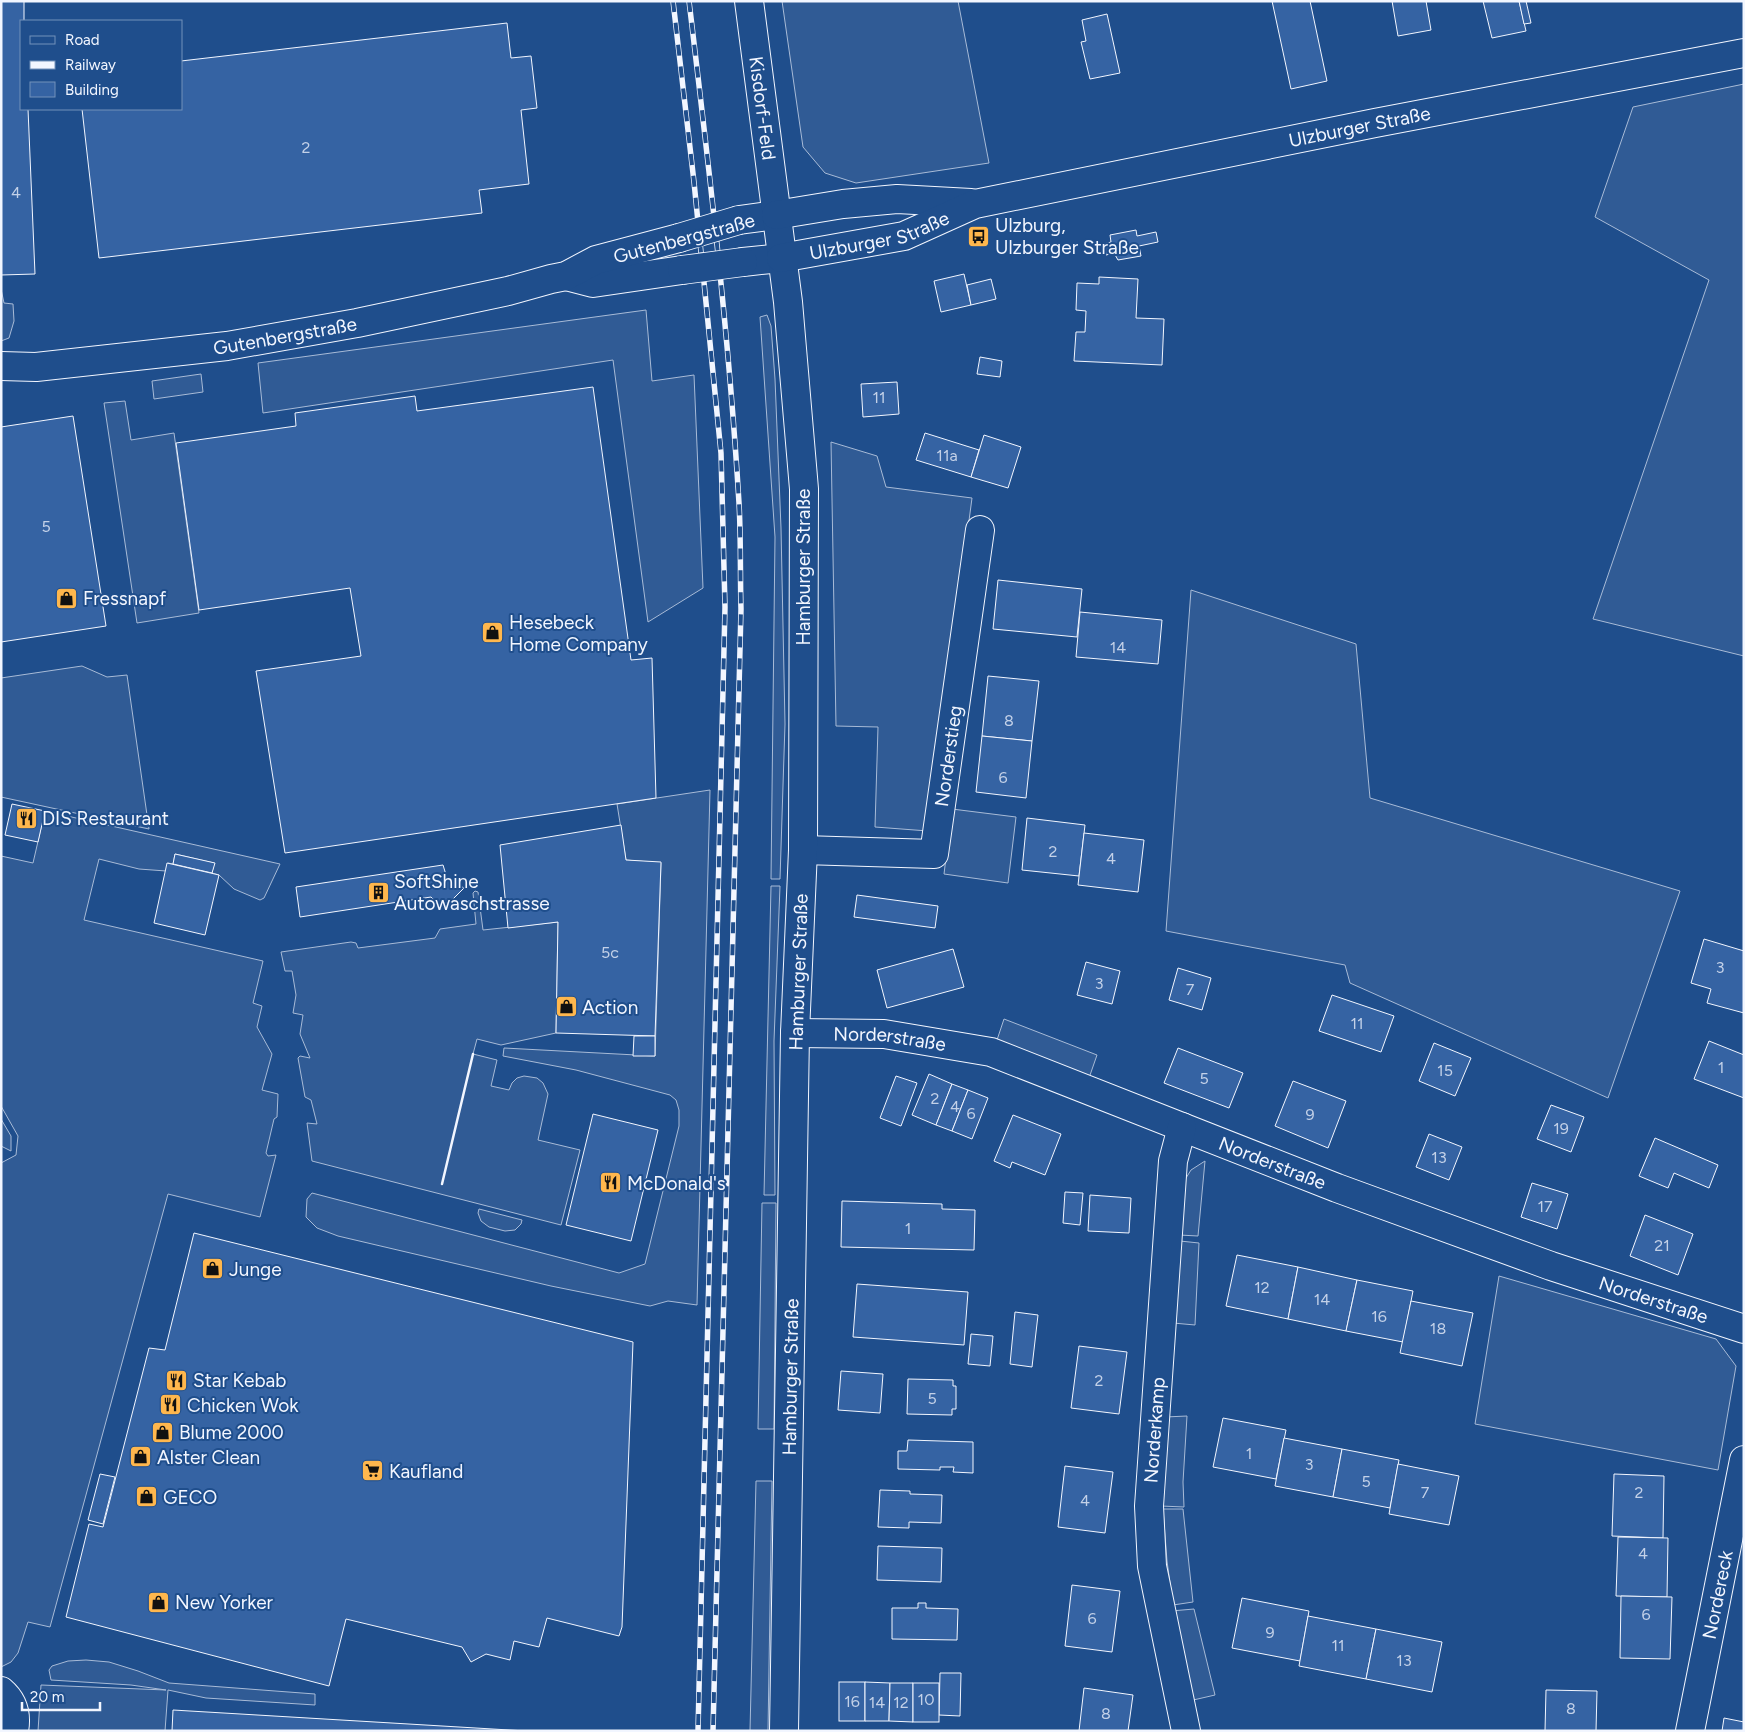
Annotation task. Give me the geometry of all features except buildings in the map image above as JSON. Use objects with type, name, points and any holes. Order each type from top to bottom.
[{"type":"street","name":"Kisdorf-Feld","points":[[749,1],[776,215]]},
{"type":"street","name":"Ulzburger Straße","points":[[782,258],[904,236],[975,204],[1744,52]]},
{"type":"street","name":"Ulzburger Straße","points":[[776,215],[844,204],[897,199],[975,204]]},
{"type":"street","name":"Gutenbergstraße","points":[[1,366],[36,367],[227,346],[357,323],[508,291],[566,276],[596,260],[739,220],[776,215]]},
{"type":"street","name":"Hamburger Straße","points":[[776,215],[788,302],[804,489],[803,850],[795,1032],[784,1731]]},
{"type":"street","name":"Gutenbergstraße","points":[[566,276],[593,283],[782,258]]},
{"type":"street","name":"Norderstieg","points":[[803,850],[934,854],[980,530]]},
{"type":"street","name":"Norderstraße","points":[[795,1032],[884,1034],[991,1052],[1337,1188],[1516,1253],[1744,1329]]},
{"type":"street","name":"Norderkamp","points":[[1182,1127],[1173,1161],[1149,1506],[1152,1566],[1186,1731]]},
{"type":"street","name":"Nordereck","points":[[1690,1731],[1744,1460]]},
{"type":"street","points":[[1,1691],[14,1707],[16,1720],[14,1731]]},
{"type":"shaded area","points":[[782,1],[958,1],[989,163],[856,183],[825,173],[803,147]]},
{"type":"shaded area","points":[[1744,84],[1744,656],[1593,619],[1709,280],[1595,217],[1633,107]]},
{"type":"shaded area","points":[[1,289],[4,303],[13,304],[14,321],[9,338],[1,341]]},
{"type":"shaded area","points":[[646,310],[652,381],[694,375],[703,588],[648,622],[613,360],[263,413],[258,363]]},
{"type":"shaded area","points":[[767,315],[771,326],[775,379],[781,528],[785,724],[780,879],[771,879],[775,537],[760,317]]},
{"type":"shaded area","points":[[201,374],[203,392],[154,399],[152,381]]},
{"type":"shaded area","points":[[125,401],[131,440],[174,433],[199,613],[137,623],[104,403]]},
{"type":"shaded area","points":[[831,442],[877,456],[886,487],[972,498],[928,831],[875,827],[878,727],[836,726]]},
{"type":"shaded area","points":[[1191,590],[1356,644],[1370,798],[1680,891],[1608,1098],[1350,983],[1345,965],[1166,931]]},
{"type":"shaded area","points":[[82,666],[107,677],[127,675],[149,829],[1,797],[1,678]]},
{"type":"shaded area","points":[[710,790],[697,1305],[668,1301],[650,1306],[551,1286],[338,1236],[317,1228],[306,1217],[307,1199],[312,1193],[619,1273],[645,1264],[679,1126],[679,1110],[676,1100],[670,1095],[576,1070],[503,1056],[504,1048],[655,1056],[661,863],[626,860],[617,804]]},
{"type":"shaded area","points":[[952,809],[1016,817],[1008,883],[944,874]]},
{"type":"shaded area","points":[[45,811],[280,864],[264,898],[260,900],[234,889],[219,875],[212,873],[214,863],[175,854],[173,864],[168,863],[166,871],[139,869],[99,859],[84,920],[263,961],[253,1003],[262,1006],[257,1027],[272,1054],[262,1090],[278,1094],[277,1117],[274,1119],[266,1153],[268,1156],[276,1155],[260,1217],[168,1194],[50,1627],[28,1622],[18,1653],[11,1662],[1,1667],[1,1163],[16,1155],[18,1136],[1,1106],[1,856],[33,863]]},
{"type":"shaded area","points":[[771,886],[780,886],[774,1041],[775,1195],[764,1195]]},
{"type":"shaded area","points":[[475,891],[478,892],[483,930],[558,922],[556,1033],[501,1045],[477,1039],[473,1054],[497,1060],[491,1086],[509,1090],[517,1078],[524,1076],[537,1078],[543,1083],[548,1094],[538,1140],[580,1150],[561,1225],[312,1161],[307,1123],[317,1124],[311,1100],[305,1097],[298,1058],[300,1056],[310,1058],[300,1034],[303,1015],[293,1013],[296,995],[292,971],[285,971],[281,952],[351,942],[356,943],[358,948],[435,938],[440,929],[476,924],[473,893]]},
{"type":"shaded area","points":[[1004,1019],[1097,1055],[1089,1078],[996,1043]]},
{"type":"shaded area","points":[[1,1119],[11,1136],[11,1151],[1,1146]]},
{"type":"shaded area","points":[[1205,1161],[1198,1236],[1179,1235],[1181,1186],[1191,1170]]},
{"type":"shaded area","points":[[762,1203],[776,1203],[774,1429],[758,1429]]},
{"type":"shaded area","points":[[479,1209],[522,1220],[521,1224],[515,1230],[505,1231],[489,1227],[481,1221],[478,1213]]},
{"type":"shaded area","points":[[1180,1241],[1199,1243],[1195,1325],[1173,1323]]},
{"type":"shaded area","points":[[1499,1276],[1716,1339],[1736,1366],[1718,1470],[1475,1424]]},
{"type":"shaded area","points":[[1187,1416],[1183,1482],[1184,1507],[1161,1506],[1165,1417]]},
{"type":"shaded area","points":[[756,1481],[772,1481],[768,1731],[750,1731]]},
{"type":"shaded area","points":[[1163,1509],[1183,1509],[1193,1602],[1173,1605]]},
{"type":"shaded area","points":[[1194,1609],[1215,1695],[1189,1701],[1171,1611]]},
{"type":"shaded area","points":[[68,1661],[109,1662],[169,1683],[315,1694],[315,1705],[206,1698],[168,1690],[165,1731],[38,1731],[41,1685],[166,1690],[131,1685],[51,1680],[49,1670],[52,1666]]},
{"type":"railway","points":[[673,1],[694,182],[721,453],[725,607],[698,1731]]},
{"type":"railway","points":[[689,1],[711,189],[735,440],[739,503],[741,609],[713,1731]]},
{"type":"wall","points":[[442,1184],[473,1054]]},
{"type":"place","name":"Ulzburg, Ulzburger Straße","points":[[979,236]]},
{"type":"place","name":"Fressnapf","points":[[67,598]]},
{"type":"place","name":"Hesebeck Home Company","points":[[493,633]]},
{"type":"place","name":"DIS Restaurant","points":[[26,818]]},
{"type":"place","name":"SoftShine Autowaschstrasse","points":[[378,892]]},
{"type":"place","name":"Action","points":[[566,1007]]},
{"type":"place","name":"McDonald's","points":[[611,1183]]},
{"type":"place","name":"Junge","points":[[213,1269]]},
{"type":"place","name":"Star Kebab","points":[[177,1380]]},
{"type":"place","name":"Chicken Wok","points":[[171,1405]]},
{"type":"place","name":"Blume 2000","points":[[163,1432]]},
{"type":"place","name":"Alster Clean","points":[[141,1457]]},
{"type":"place","name":"Kaufland","points":[[373,1471]]},
{"type":"place","name":"GECO","points":[[147,1497]]},
{"type":"place","name":"New Yorker","points":[[159,1602]]}]
